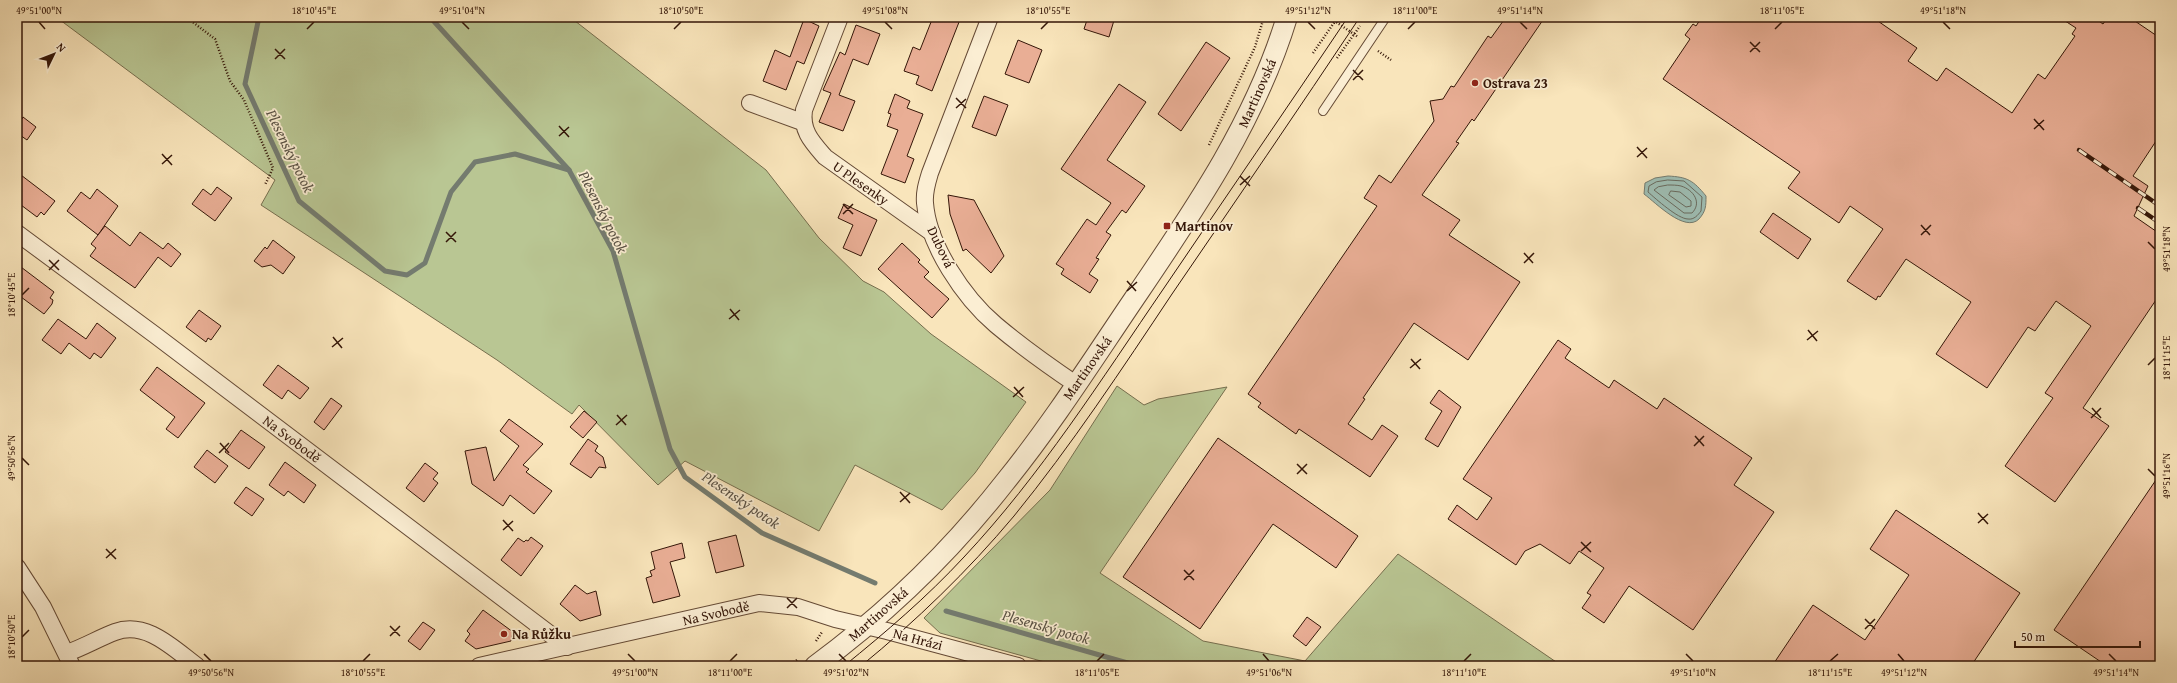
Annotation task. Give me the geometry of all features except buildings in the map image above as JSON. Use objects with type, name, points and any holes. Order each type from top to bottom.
[{"type":"street","points":[[750,103],[802,122],[804,110],[840,17]]},
{"type":"street","name":"Dubová","points":[[990,17],[930,173],[925,190],[927,219],[942,255],[970,298],[995,324],[1077,385]]},
{"type":"street","name":"Martinovská","points":[[815,666],[866,626],[919,577],[967,528],[1005,483],[1077,385],[1200,202],[1219,170],[1247,119],[1264,82],[1287,17]]},
{"type":"street","name":"U Plesenky","points":[[802,122],[811,141],[825,157],[932,233]]},
{"type":"street","name":"Na Svobodě","points":[[17,233],[155,335],[567,647]]},
{"type":"street","points":[[17,567],[43,607],[70,659],[116,631],[135,629],[152,634],[197,666]]},
{"type":"street","name":"Na Svobodě","points":[[479,666],[759,603],[798,607],[835,619],[866,626]]},
{"type":"street","name":"Na Hrázi","points":[[866,626],[1017,666]]},
{"type":"lane","points":[[1323,111],[1386,17]]},
{"type":"path","points":[[186,17],[215,39],[230,81],[244,100],[273,168],[265,185]]},
{"type":"path","points":[[1330,17],[1335,21]]},
{"type":"path","points":[[1313,53],[1338,17]]},
{"type":"path","points":[[1337,58],[1360,26]]},
{"type":"path","points":[[17,661],[23,666]]},
{"type":"green space","points":[[56,17],[570,17],[766,170],[819,238],[863,281],[884,292],[931,334],[1026,402],[975,473],[942,510],[855,465],[819,531],[685,461],[658,485],[579,405],[572,414],[497,360],[261,205],[275,180]]},
{"type":"green space","points":[[1117,386],[1144,405],[1158,399],[1227,387],[1100,573],[1203,641],[1305,661],[1398,554],[1562,666],[1059,666],[940,633],[924,618],[1050,490]]},
{"type":"water","points":[[1668,176],[1680,177],[1689,180],[1706,196],[1705,208],[1699,219],[1693,222],[1679,220],[1663,210],[1644,194],[1645,183],[1655,178]]},
{"type":"waterway","name":"Plesenský potok","points":[[259,17],[245,84],[299,201],[385,271],[407,275],[425,263],[451,192],[475,162],[515,154],[569,170],[613,251],[670,449],[685,477],[762,533],[875,583]]},
{"type":"waterway","points":[[430,17],[569,170]]},
{"type":"waterway","name":"Plesenský potok","points":[[946,611],[1138,666]]},
{"type":"tram line","points":[[844,666],[891,627],[936,586],[992,526],[1044,461],[1093,392],[1348,17]]},
{"type":"tram line","points":[[861,666],[902,631],[960,576],[1014,516],[1056,462],[1115,379],[1360,17]]},
{"type":"railway","points":[[2079,150],[2160,206]]},
{"type":"railway","points":[[2138,208],[2160,223]]},
{"type":"place","name":"Ostrava 23","points":[[1475,83]]},
{"type":"place","name":"Martinov","points":[[1167,226]]},
{"type":"place","name":"Na Růžku","points":[[504,634]]}]
